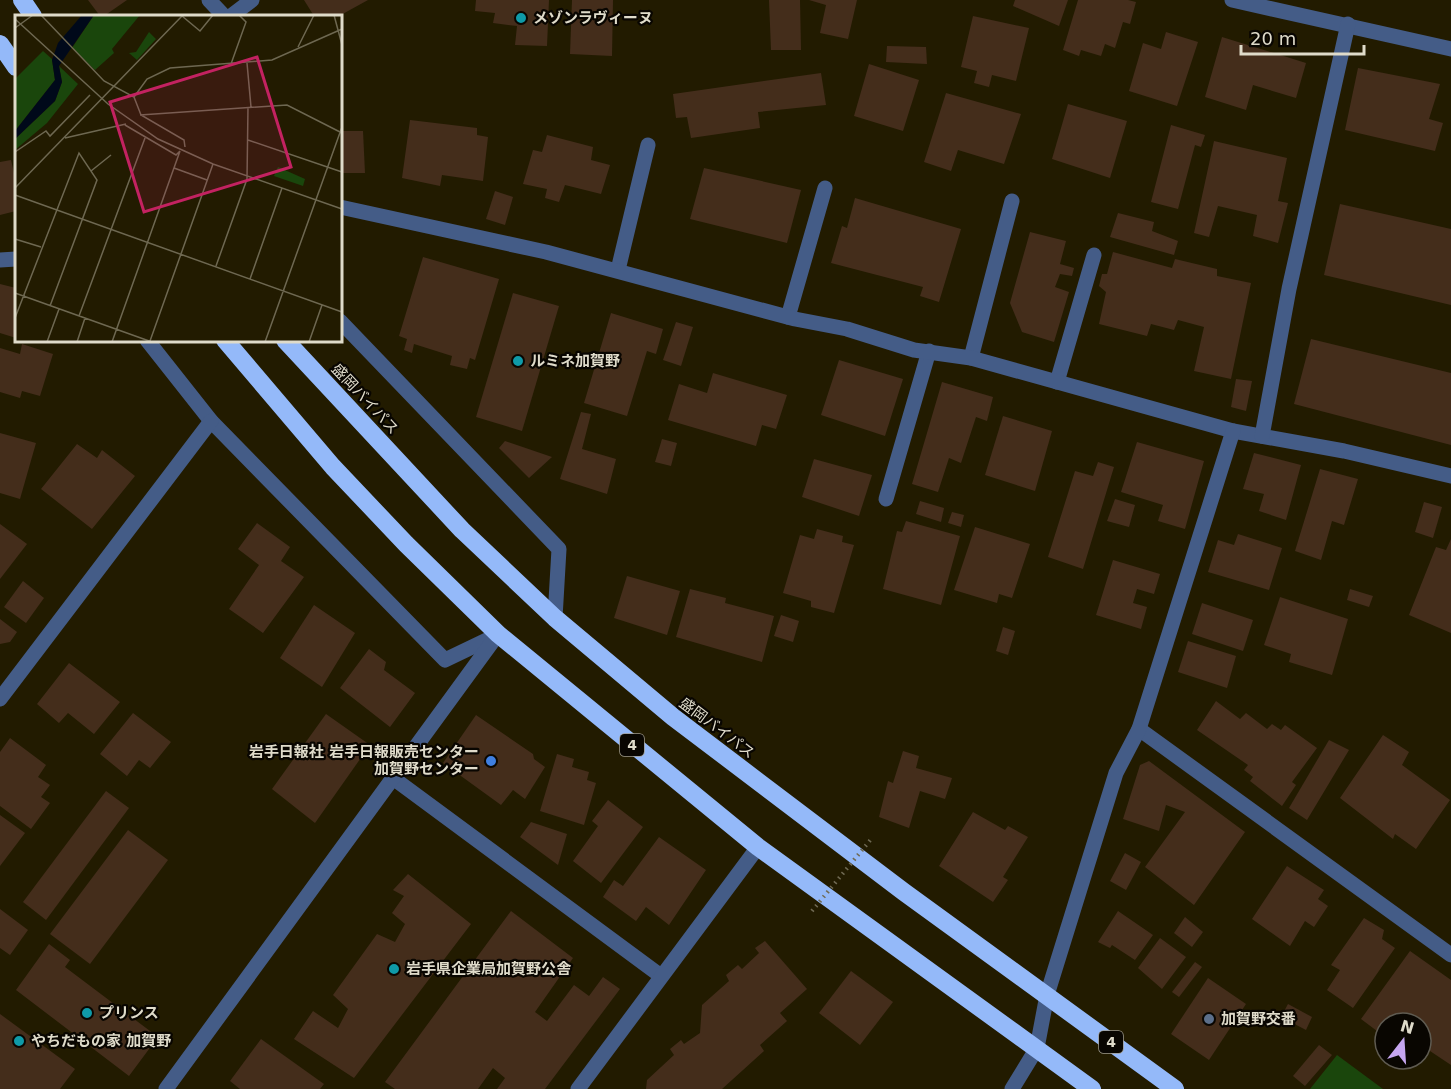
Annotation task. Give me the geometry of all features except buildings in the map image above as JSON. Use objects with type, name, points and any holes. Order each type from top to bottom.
[{"type":"highway","points":[[22,0],[32,15]]},
{"type":"highway","points":[[0,44],[15,66]]},
{"type":"highway","name":"4","points":[[227,342],[333,467],[406,544],[498,634],[758,847],[1092,1089]]},
{"type":"highway","name":"盛岡バイパス","points":[[287,342],[462,530],[555,618],[673,717],[904,892],[1175,1089]]},
{"type":"street","points":[[209,0],[223,15]]},
{"type":"street","points":[[232,15],[252,0]]},
{"type":"street","points":[[1232,0],[1348,24],[1451,49]]},
{"type":"street","points":[[1262,436],[1296,254],[1348,24]]},
{"type":"street","points":[[618,270],[648,146]]},
{"type":"street","points":[[788,317],[825,188]]},
{"type":"street","points":[[971,358],[1012,201]]},
{"type":"street","points":[[342,207],[488,237],[788,317],[929,351],[971,358],[1233,431],[1344,451],[1451,476]]},
{"type":"street","points":[[1057,382],[1094,255]]},
{"type":"street","points":[[0,260],[15,259]]},
{"type":"street","points":[[342,323],[559,549],[555,618]]},
{"type":"street","points":[[149,342],[211,421],[445,660],[473,649],[498,634]]},
{"type":"street","points":[[886,499],[929,351]]},
{"type":"street","points":[[0,699],[211,421]]},
{"type":"street","points":[[1012,1089],[1036,1048],[1047,995],[1116,773],[1139,729],[1233,431]]},
{"type":"street","points":[[166,1089],[498,634]]},
{"type":"street","points":[[1139,729],[1451,955]]},
{"type":"street","points":[[393,778],[661,976]]},
{"type":"street","points":[[578,1089],[758,847]]},
{"type":"path","points":[[812,911],[872,838]]},
{"type":"green space","points":[[1337,1055],[1383,1089],[1310,1089]]},
{"type":"place","name":"メゾンラヴィーヌ","points":[[521,18]]},
{"type":"place","name":"ルミネ加賀野","points":[[518,361]]},
{"type":"place","name":"岩手日報社 岩手日報販売センター 加賀野センター","points":[[491,761]]},
{"type":"place","name":"岩手県企業局加賀野公舎","points":[[394,969]]},
{"type":"place","name":"プリンス","points":[[87,1013]]},
{"type":"place","name":"加賀野交番","points":[[1209,1019]]},
{"type":"place","name":"やちだもの家 加賀野","points":[[19,1041]]}]
